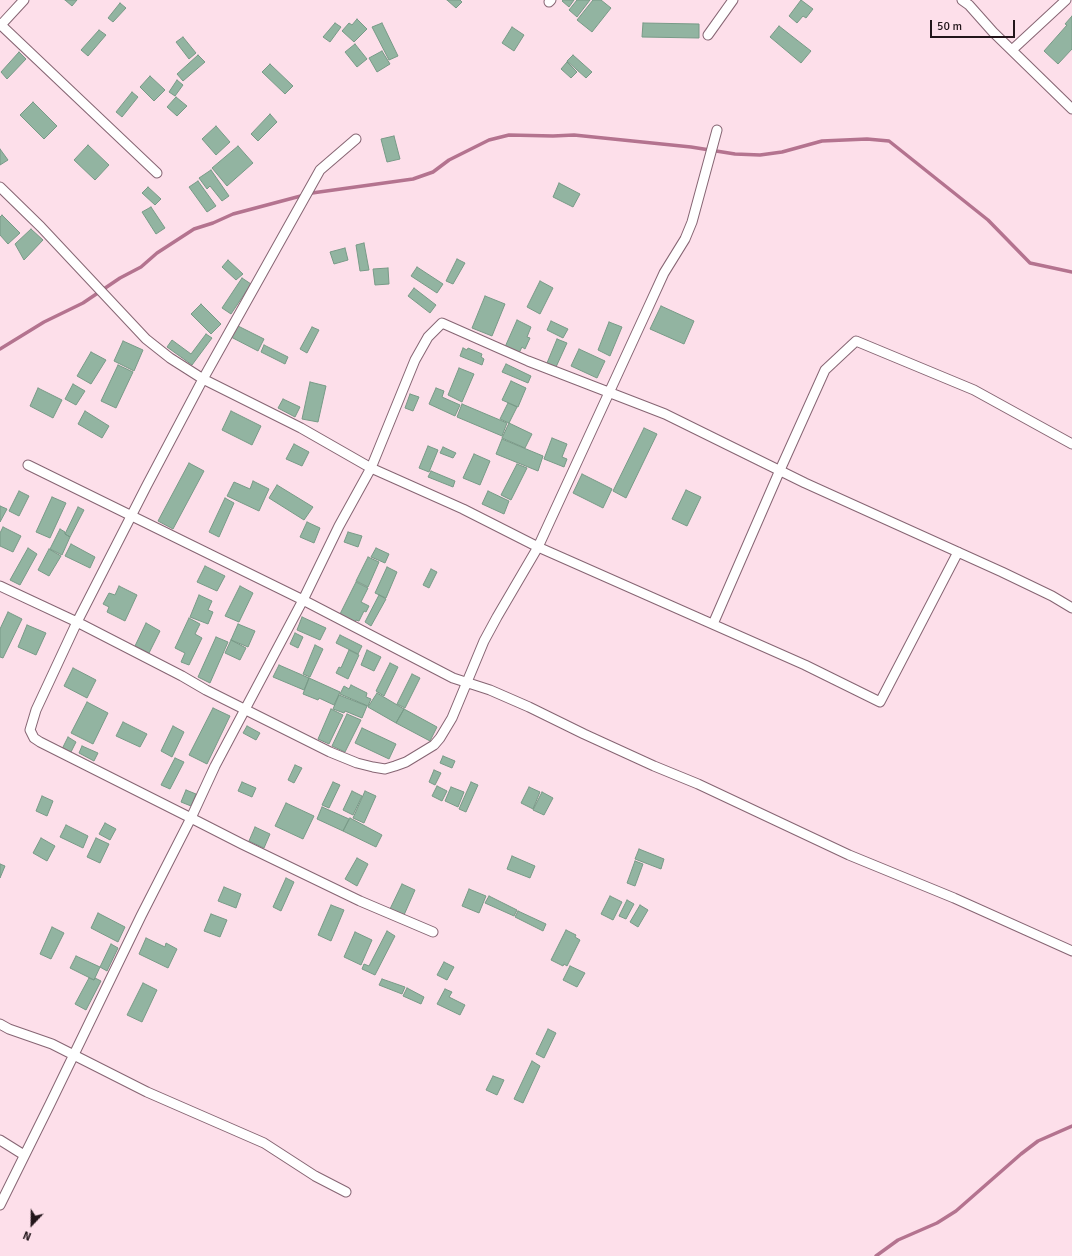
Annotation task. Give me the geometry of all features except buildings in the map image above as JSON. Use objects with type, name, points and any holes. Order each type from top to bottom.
[{"type":"street","points":[[24,0],[1,25],[157,173]]},
{"type":"street","points":[[708,35],[733,0]]},
{"type":"street","points":[[962,0],[969,5],[1072,109]]},
{"type":"street","points":[[1012,50],[1066,0]]},
{"type":"street","points":[[0,586],[77,622],[206,690],[330,752],[357,763],[373,768],[385,769],[406,762],[434,745],[452,718],[488,635],[538,547],[664,273],[692,222],[717,130]]},
{"type":"street","points":[[356,139],[320,170],[203,379],[77,622],[36,710],[31,725],[31,734],[40,742],[242,844],[360,902],[433,932]]},
{"type":"street","points":[[0,187],[41,227],[146,339],[170,358],[203,379],[300,428],[371,468],[463,509],[538,547],[805,665],[880,702],[958,552]]},
{"type":"street","points":[[0,1205],[141,916],[192,818],[215,766],[246,710],[303,600],[339,526],[371,468],[416,360],[428,337],[442,323],[528,361],[665,414],[805,483],[1052,596],[1072,608]]},
{"type":"street","points":[[713,624],[780,470],[826,370],[856,341],[974,390],[1072,444]]},
{"type":"street","points":[[28,465],[131,517],[303,600],[453,678],[490,690],[523,704],[584,734],[698,784],[849,855],[954,898],[1072,950]]},
{"type":"street","points":[[0,1024],[9,1029],[52,1044],[147,1092],[264,1143],[315,1176],[346,1192]]},
{"type":"street","points":[[0,1140],[24,1155]]},
{"type":"waterway","points":[[0,349],[44,322],[83,303],[120,278],[141,267],[157,253],[194,229],[213,223],[233,214],[312,193],[413,179],[433,172],[449,160],[489,140],[509,135],[574,135],[691,147],[735,154],[760,155],[782,152],[822,141],[867,139],[889,141],[988,220],[1030,263],[1072,272]]},
{"type":"waterway","points":[[876,1256],[898,1240],[937,1223],[956,1211],[1038,1141],[1072,1126]]}]
